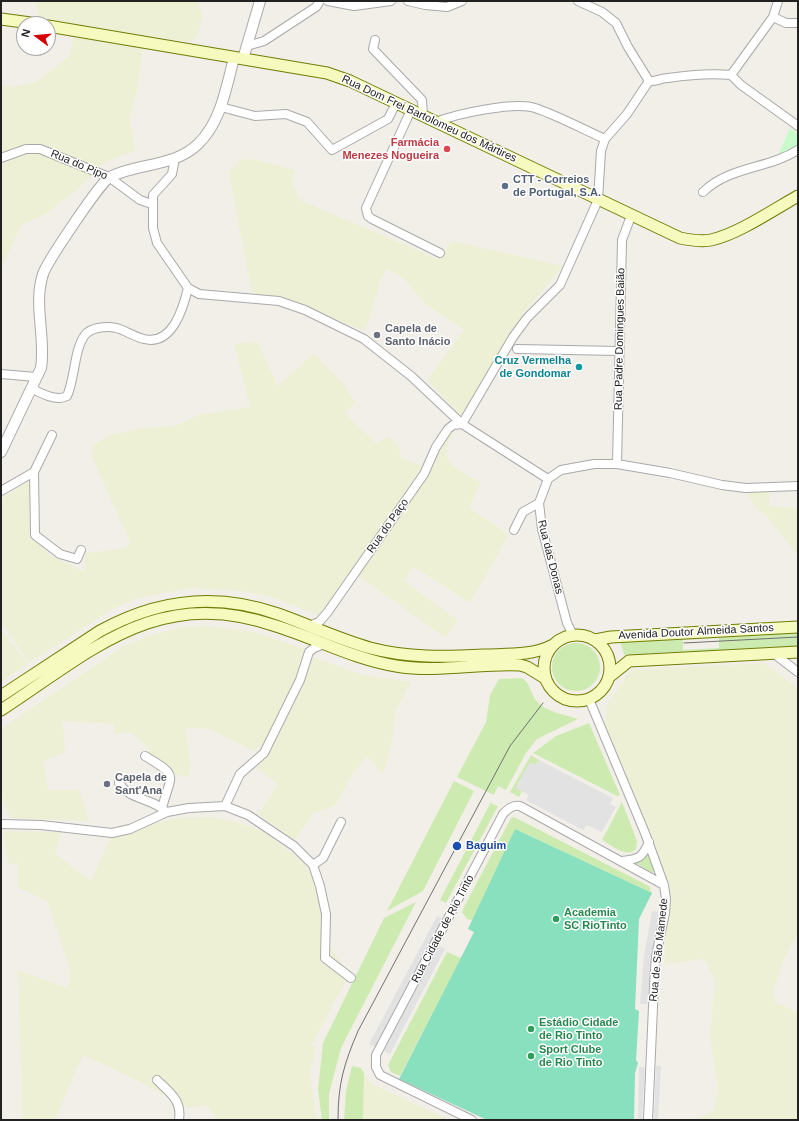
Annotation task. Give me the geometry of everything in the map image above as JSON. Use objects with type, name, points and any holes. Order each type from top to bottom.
[{"type":"main road","points":[[1,19],[16,21]]},
{"type":"main road","name":"Rua Dom Frei Bartolomeu dos Mártires","points":[[56,27],[327,73],[350,80],[631,216],[680,238],[700,241],[710,240],[726,235],[798,196]]},
{"type":"main road","points":[[1,696],[100,631],[117,622],[156,607],[176,603],[219,601],[258,608],[370,648],[415,656],[440,657],[523,653],[541,650],[553,645],[562,638],[573,635],[581,635],[595,640],[603,647],[608,656],[610,667],[609,677]]},
{"type":"main road","points":[[1,710],[115,635],[149,622],[171,616],[211,613],[248,617],[277,626],[354,656],[397,666],[441,668],[520,665],[527,667],[545,678]]},
{"type":"main road","name":"Avenida Doutor Almeida Santos","points":[[595,640],[611,637],[798,627]]},
{"type":"main road","points":[[553,645],[545,658],[543,668],[545,678],[550,688],[558,696],[578,702],[589,699],[601,690],[609,677],[629,661],[798,652]]},
{"type":"street","points":[[1,452],[36,377],[43,357],[40,304],[43,274],[78,216],[109,177],[175,158],[197,145],[211,127],[221,107],[238,59],[247,46],[260,1]]},
{"type":"street","points":[[247,46],[264,41],[316,7],[320,1]]},
{"type":"street","points":[[328,1],[354,6],[391,1]]},
{"type":"street","points":[[408,1],[425,5],[447,7],[462,1]]},
{"type":"street","points":[[578,1],[602,12],[616,23],[628,47],[649,81],[655,82],[665,78],[719,74],[731,75],[741,85],[798,126]]},
{"type":"street","points":[[731,75],[773,17],[778,1]]},
{"type":"street","points":[[773,17],[786,24],[798,23]]},
{"type":"street","points":[[375,40],[374,49],[422,100],[423,116]]},
{"type":"street","points":[[462,424],[512,337],[527,318],[560,285],[598,200],[601,150],[605,139],[627,114],[649,81]]},
{"type":"street","points":[[221,107],[255,116],[286,114],[306,122],[332,150],[388,119],[396,103]]},
{"type":"street","points":[[436,122],[451,116],[518,106],[534,108],[605,139]]},
{"type":"street","points":[[412,110],[366,208],[367,213],[372,219],[440,253]]},
{"type":"street","name":"Rua do Pipo","points":[[1,158],[26,150],[40,149],[109,177],[140,200],[152,204]]},
{"type":"street","points":[[703,192],[710,186],[743,169],[779,160],[798,150]]},
{"type":"street","points":[[175,158],[172,174],[153,195],[153,228],[157,243],[188,288],[199,294],[279,301],[305,310],[334,323],[364,339],[411,376],[462,424],[548,479],[561,470],[594,464],[617,464],[670,473],[722,486],[746,488],[798,486]]},
{"type":"street","name":"Rua Padre Domingues Baião","points":[[617,464],[622,240],[631,216]]},
{"type":"street","points":[[31,388],[52,397],[63,398],[66,396],[75,368],[77,354],[85,335],[92,329],[107,327],[122,329],[143,339],[156,341],[164,337],[183,308],[188,288]]},
{"type":"street","points":[[517,349],[619,351]]},
{"type":"street","points":[[1,374],[36,377]]},
{"type":"street","name":"Rua do Paço","points":[[309,626],[319,622],[327,614],[424,474],[436,447],[448,429],[453,425],[462,424]]},
{"type":"street","points":[[52,435],[34,472],[35,535],[60,554],[77,559],[81,550]]},
{"type":"street","points":[[1,491],[34,472]]},
{"type":"street","name":"Rua das Donas","points":[[548,479],[539,503],[542,529],[567,623],[573,635]]},
{"type":"street","points":[[514,530],[523,512],[539,503]]},
{"type":"street","points":[[225,806],[240,774],[264,753],[300,680],[309,652],[324,644]]},
{"type":"street","points":[[773,654],[798,672]]},
{"type":"street","name":"Rua de São Mamede","points":[[589,699],[649,842],[664,885],[665,913],[656,956],[654,984],[648,1120]]},
{"type":"street","points":[[145,756],[169,772],[171,777],[164,810]]},
{"type":"street","points":[[119,783],[124,791],[164,810]]},
{"type":"street","points":[[1,824],[41,825],[112,833],[130,829],[164,810],[225,806],[254,819],[294,846],[313,865],[320,886],[326,914],[325,958],[351,978]]},
{"type":"street","name":"Rua Cidade de Rio Tinto","points":[[472,1120],[380,1075],[376,1067],[376,1055],[503,814],[514,806],[520,806],[664,885]]},
{"type":"street","points":[[313,865],[323,858],[341,822]]},
{"type":"street","points":[[622,861],[637,859],[644,853],[649,842]]},
{"type":"street","points":[[157,1080],[174,1096],[181,1109],[179,1120]]},
{"type":"green space","points":[[35,1],[198,1],[202,17],[198,34],[191,42],[150,37],[142,54],[138,86],[130,119],[135,151],[107,161],[81,186],[46,214],[21,225],[1,269],[1,85],[15,86],[36,82],[69,56],[76,26],[56,22],[56,16],[38,16]]},
{"type":"green space","points":[[790,128],[798,134],[798,145],[778,155]]},
{"type":"green space","points":[[241,159],[253,159],[295,170],[292,182],[300,200],[438,259],[452,241],[563,266],[522,315],[506,340],[494,379],[464,419],[427,380],[464,330],[426,305],[403,278],[387,269],[380,281],[369,321],[364,331],[319,312],[272,297],[252,293],[228,170],[233,168]]},
{"type":"green space","points":[[257,341],[278,386],[313,353],[345,385],[355,403],[345,413],[377,444],[388,436],[399,446],[401,458],[422,466],[397,506],[319,615],[268,596],[240,591],[191,588],[138,598],[112,609],[29,663],[1,622],[1,499],[29,481],[29,535],[51,556],[85,572],[85,553],[125,548],[130,543],[92,456],[93,445],[111,435],[143,428],[175,426],[198,415],[250,407],[234,344]]},
{"type":"green space","points":[[451,432],[455,433],[448,442],[446,453],[448,459],[453,466],[481,483],[469,507],[509,535],[470,603],[414,567],[404,581],[457,620],[446,638],[358,576],[426,477]]},
{"type":"green space","points":[[746,491],[769,491],[769,506],[798,508],[798,556],[768,518],[755,507]]},
{"type":"green space","points":[[209,626],[254,632],[304,649],[297,674],[267,740],[254,751],[209,729],[186,728],[190,764],[189,777],[177,775],[149,754],[149,749],[131,732],[114,734],[114,724],[63,721],[65,753],[43,761],[48,790],[79,790],[89,821],[10,818],[1,795],[1,729],[122,647],[146,637],[181,627]]},
{"type":"green space","points":[[1,629],[28,664],[1,682]]},
{"type":"green space","points":[[798,631],[798,646],[642,654],[625,657],[620,642]],"holes":[[[719,638],[719,648],[683,650],[683,640]]]},
{"type":"green space","points":[[571,643],[581,643],[590,647],[596,653],[599,658],[599,676],[590,687],[581,691],[571,691],[562,687],[556,681],[552,672],[552,662],[556,653],[562,647]]},
{"type":"green space","points":[[313,657],[363,675],[411,682],[396,710],[391,746],[383,775],[367,756],[350,778],[335,806],[314,813],[295,840],[258,814],[278,784],[256,768],[269,755],[302,688]]},
{"type":"green space","points":[[764,663],[798,688],[798,932],[784,959],[773,991],[776,1003],[798,1012],[798,1120],[695,1120],[714,1110],[718,1089],[710,1037],[715,980],[704,959],[665,964],[663,877],[605,726],[607,705],[631,670]]},
{"type":"green space","points":[[522,678],[525,680],[535,699],[544,707],[578,719],[537,739],[526,753],[506,790],[498,786],[494,795],[457,777],[486,722],[490,695],[499,679]]},
{"type":"green space","points":[[589,723],[620,795],[617,796],[533,753],[556,736]]},
{"type":"green space","points":[[531,755],[539,760],[536,765],[530,763],[516,788],[522,791],[519,797],[510,792]]},
{"type":"green space","points":[[454,781],[474,791],[423,891],[387,911]]},
{"type":"green space","points":[[491,802],[492,804],[498,806],[446,903],[440,900]]},
{"type":"green space","points":[[622,802],[637,841],[636,849],[628,853],[619,850],[602,840]]},
{"type":"green space","points":[[211,817],[240,823],[264,832],[303,862],[318,886],[326,940],[349,975],[311,1046],[316,1047],[310,1074],[317,1120],[217,1120],[207,1105],[187,1108],[144,1084],[83,1055],[55,1120],[22,1120],[18,970],[68,988],[70,970],[47,901],[18,888],[18,863],[8,865],[3,831],[61,832],[55,854],[91,881],[111,837],[135,828],[178,818]]},
{"type":"green space","points":[[514,817],[649,886],[652,893],[515,829],[473,920],[467,919],[462,912],[464,907],[511,818]]},
{"type":"green space","name":"Estádio Cidade de Rio Tinto","points":[[515,829],[652,893],[639,919],[635,1009],[639,1011],[636,1060],[638,1063],[635,1073],[634,1120],[487,1120],[399,1079],[474,932],[468,929]]},
{"type":"green space","points":[[648,854],[654,871],[653,873],[636,863]]},
{"type":"green space","points":[[416,902],[341,1048],[329,1094],[329,1120],[322,1120],[318,1090],[323,1043],[384,918]]},
{"type":"green space","points":[[447,952],[461,958],[400,1076],[391,1072],[388,1065]]},
{"type":"green space","points":[[352,1066],[361,1068],[364,1073],[363,1120],[344,1120],[346,1091]]},
{"type":"green space","points":[[364,1073],[370,1083],[450,1120],[360,1120],[363,1106]]},
{"type":"shaded area","points":[[539,760],[613,798],[610,804],[616,807],[602,832],[587,825],[583,830],[526,800],[529,795],[516,788],[530,762],[536,765]]},
{"type":"shaded area","points":[[652,911],[659,912],[651,961],[647,1004],[640,1004],[644,956]]},
{"type":"shaded area","points":[[437,916],[443,919],[375,1047],[369,1044]]},
{"type":"shaded area","points":[[439,946],[445,949],[390,1054],[384,1051]]},
{"type":"shaded area","points":[[656,1066],[661,1066],[658,1120],[654,1120]]},
{"type":"shaded area","points":[[639,1067],[645,1067],[642,1120],[638,1120]]},
{"type":"tram line","points":[[684,643],[798,637]]},
{"type":"tram line","points":[[338,1120],[339,1095],[343,1074],[358,1031],[510,746],[543,703]]},
{"type":"place","name":"Farmácia Menezes Nogueira","points":[[447,149]]},
{"type":"place","name":"CTT - Correios de Portugal, S.A.","points":[[505,186]]},
{"type":"place","name":"Capela de Santo Inácio","points":[[377,335]]},
{"type":"place","name":"Cruz Vermelha de Gondomar","points":[[579,367]]},
{"type":"place","name":"Capela de Sant'Ana","points":[[107,784]]},
{"type":"place","name":"Baguim","points":[[457,846]]},
{"type":"place","name":"Academia SC RioTinto","points":[[556,919]]},
{"type":"place","name":"Estádio Cidade de Rio Tinto","points":[[531,1029]]},
{"type":"place","name":"Sport Clube de Rio Tinto","points":[[531,1056]]}]
